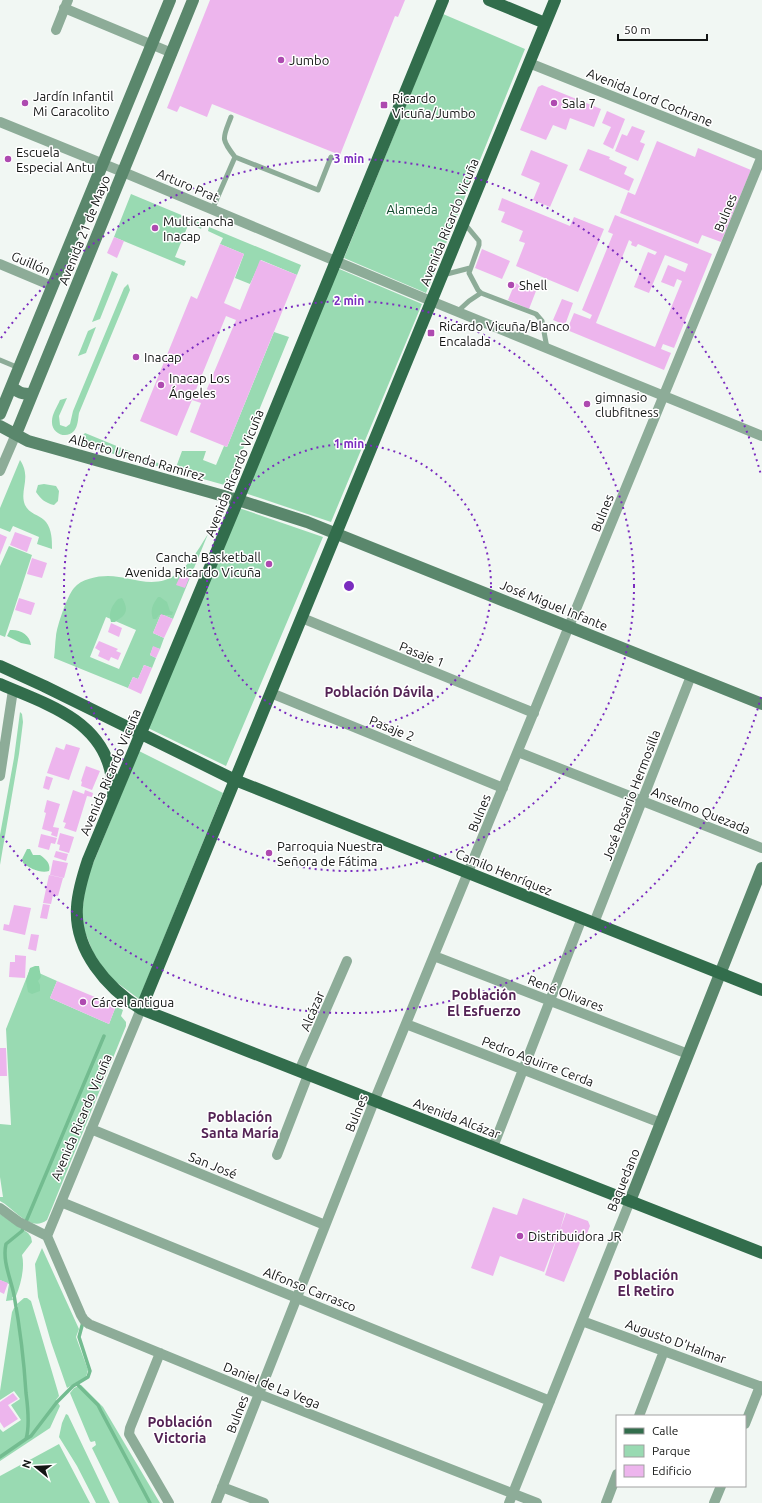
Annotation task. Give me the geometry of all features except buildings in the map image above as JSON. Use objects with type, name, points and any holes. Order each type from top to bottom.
[{"type":"main road","name":"Avenida Ricardo Vicuña","points":[[443,0],[82,877],[76,908],[77,923],[85,948],[96,969],[116,990],[141,1009],[555,0]]},
{"type":"main road","points":[[489,0],[545,23]]},
{"type":"main road","name":"Camilo Henríquez","points":[[0,666],[44,686],[235,780],[762,990]]},
{"type":"main road","points":[[0,684],[69,716],[78,721],[92,734],[102,748],[108,763],[113,786],[113,800]]},
{"type":"main road","name":"Avenida Alcázar","points":[[141,1009],[762,1253]]},
{"type":"street","name":"Avenida 21 de Mayo","points":[[0,414],[170,0]]},
{"type":"street","name":"Avenida 21 de Mayo","points":[[0,471],[194,0]]},
{"type":"street","points":[[56,30],[66,4],[172,53]]},
{"type":"street","name":"Avenida Lord Cochrane","points":[[529,63],[762,156]]},
{"type":"street","name":"Arturo Prat","points":[[0,122],[457,312],[762,436]]},
{"type":"street","name":"Bulnes","points":[[216,1503],[406,1024],[762,156]]},
{"type":"street","name":"Guillón","points":[[0,264],[52,286]]},
{"type":"street","points":[[12,386],[19,392],[32,394]]},
{"type":"street","name":"Alberto Urenda Ramírez","points":[[0,426],[28,441],[238,500],[336,533]]},
{"type":"street","name":"José Miguel Infante","points":[[336,533],[762,704]]},
{"type":"street","name":"Pasaje 1","points":[[302,618],[534,713]]},
{"type":"street","name":"José Rosario Hermosilla","points":[[594,923],[691,676]]},
{"type":"street","points":[[0,776],[13,690]]},
{"type":"street","name":"Pasaje 2","points":[[271,693],[503,788]]},
{"type":"street","name":"Anselmo Quezada","points":[[518,752],[762,848]]},
{"type":"street","name":"Baquedano","points":[[511,1499],[762,868]]},
{"type":"street","points":[[494,1148],[582,918]]},
{"type":"street","name":"René Olivares","points":[[434,956],[688,1054]]},
{"type":"street","name":"Alcázar","points":[[277,1155],[304,1073],[347,961]]},
{"type":"street","name":"Avenida Ricardo Vicuña","points":[[47,1236],[141,1009]]},
{"type":"street","name":"Pedro Aguirre Cerda","points":[[406,1024],[661,1123]]},
{"type":"street","name":"San José","points":[[91,1129],[325,1225]]},
{"type":"street","name":"Alfonso Carrasco","points":[[61,1202],[550,1401]]},
{"type":"street","points":[[0,1208],[24,1225],[47,1236]]},
{"type":"street","name":"Daniel de La Vega","points":[[47,1236],[84,1320],[89,1324],[511,1499],[537,1503]]},
{"type":"street","name":"Augusto D'Halmar","points":[[582,1321],[761,1386]]},
{"type":"street","points":[[639,1415],[664,1351]]},
{"type":"street","points":[[160,1353],[130,1428],[129,1434],[169,1503]]},
{"type":"street","points":[[746,1422],[761,1386]]},
{"type":"street","points":[[606,1503],[616,1477]]},
{"type":"street","points":[[222,1487],[264,1503]]},
{"type":"street","points":[[714,1503],[720,1487]]},
{"type":"lane","points":[[232,117],[224,136],[225,144],[235,157],[318,190],[331,157]]},
{"type":"lane","points":[[212,210],[235,157]]},
{"type":"lane","points":[[464,222],[479,241],[479,245],[470,268],[471,278],[481,293],[536,314],[542,321],[548,349]]},
{"type":"lane","points":[[442,275],[470,268]]},
{"type":"lane","points":[[457,312],[481,293]]},
{"type":"lane","points":[[0,360],[19,368]]},
{"type":"green space","name":"Alameda","points":[[443,14],[525,49],[426,293],[344,258]]},
{"type":"green space","name":"Multicancha Inacap","points":[[131,194],[203,224],[201,229],[189,223],[175,257],[186,261],[184,266],[114,237]]},
{"type":"green space","points":[[209,227],[301,265],[297,275],[261,260],[250,284],[235,278],[244,254],[220,244],[223,238],[208,231]]},
{"type":"green space","points":[[337,268],[422,304],[331,522],[245,493]]},
{"type":"green space","points":[[112,271],[118,274],[100,319],[92,322]]},
{"type":"green space","points":[[128,284],[130,290],[79,413],[76,427],[71,434],[60,434],[56,432],[52,425],[52,418],[55,410],[60,400],[67,398],[59,416],[60,425],[66,427],[70,424],[73,411],[124,288]]},
{"type":"green space","points":[[96,327],[86,353],[78,356],[88,331]]},
{"type":"green space","points":[[274,332],[289,337],[228,486],[71,442],[79,440],[85,433],[175,470],[182,451],[206,451],[203,460],[216,465],[224,446],[227,447]]},
{"type":"green space","points":[[20,460],[25,473],[23,494],[25,505],[30,511],[44,520],[48,525],[51,535],[52,549],[37,544],[39,537],[13,526],[10,532],[0,528],[0,508]]},
{"type":"green space","points":[[44,484],[56,486],[59,491],[58,501],[54,505],[48,503],[36,492],[38,485]]},
{"type":"green space","points":[[239,508],[323,537],[226,766],[148,728]]},
{"type":"green space","points":[[208,534],[173,619],[161,614],[153,633],[164,638],[160,649],[153,647],[150,655],[156,658],[152,668],[144,665],[138,679],[133,677],[128,688],[54,658],[56,636],[60,619],[68,597],[77,585],[94,577],[104,576],[115,576],[150,582],[165,580],[172,577],[185,567]],"holes":[[[106,617],[136,630],[119,669],[90,657]]]},
{"type":"green space","points":[[9,546],[32,555],[5,637],[0,635],[0,566]]},
{"type":"green space","points":[[158,597],[167,602],[170,611],[173,612],[172,615],[159,615],[156,619],[153,619],[152,608]]},
{"type":"green space","points":[[122,598],[125,603],[126,612],[115,622],[111,622],[110,612],[112,607],[118,599]]},
{"type":"green space","points":[[10,630],[24,633],[29,638],[31,645],[21,643],[7,636]]},
{"type":"green space","points":[[20,712],[22,714],[23,722],[19,754],[0,865],[0,835],[14,758]]},
{"type":"green space","points":[[139,751],[223,793],[139,999],[106,973],[93,952],[81,922],[86,881]]},
{"type":"green space","points":[[27,849],[30,849],[33,855],[40,855],[46,860],[49,864],[49,871],[46,872],[32,869],[23,863],[22,859]]},
{"type":"green space","points":[[39,966],[41,977],[38,981],[40,991],[32,994],[28,992],[26,981],[30,968]]},
{"type":"green space","points":[[30,969],[57,981],[50,998],[109,1024],[116,1006],[123,1010],[121,1016],[126,1022],[126,1026],[47,1220],[34,1224],[22,1218],[0,1201],[0,1197],[3,1197],[0,1177],[0,1124],[11,1125],[6,1029]]},
{"type":"green space","points":[[0,1214],[28,1233],[32,1242],[22,1255],[22,1276],[16,1296],[12,1297],[13,1300],[6,1301],[9,1284],[0,1280]]},
{"type":"green space","points":[[42,1248],[79,1329],[76,1337],[88,1370],[86,1377],[67,1388],[51,1342],[38,1297],[35,1264]]},
{"type":"green space","points":[[24,1298],[31,1301],[58,1392],[59,1396],[56,1400],[60,1406],[50,1428],[0,1461],[0,1429],[3,1432],[21,1420],[11,1405],[20,1399],[14,1391],[0,1400],[0,1391],[12,1312],[14,1308],[18,1307],[17,1304]]},
{"type":"green space","points":[[81,1385],[103,1407],[160,1503],[119,1503],[92,1448],[96,1445],[95,1441],[90,1441],[70,1393],[74,1388]]},
{"type":"green space","points":[[66,1414],[68,1415],[110,1503],[96,1503],[77,1466],[59,1437],[62,1423]]},
{"type":"green space","points":[[59,1444],[90,1503],[0,1503],[0,1476]]},
{"type":"waterway","points":[[0,1457],[26,1439],[28,1423],[22,1344],[14,1295],[5,1257],[6,1244],[22,1231],[104,1036]]},
{"type":"waterway","points":[[26,1439],[31,1436],[57,1402],[73,1386],[88,1377],[90,1371],[79,1337],[83,1322]]},
{"type":"waterway","points":[[77,1384],[98,1405],[150,1503]]},
{"type":"place","name":"Jumbo","points":[[281,60]]},
{"type":"place","name":"Jardín Infantil Mi Caracolito","points":[[25,103]]},
{"type":"place","name":"Sala 7","points":[[554,103]]},
{"type":"place","name":"Ricardo Vicuña/Jumbo","points":[[384,105]]},
{"type":"place","name":"Escuela Especial Antu","points":[[8,159]]},
{"type":"place","name":"Multicancha Inacap","points":[[155,228]]},
{"type":"place","name":"Shell","points":[[511,285]]},
{"type":"place","name":"Ricardo Vicuña/Blanco Encalada","points":[[431,333]]},
{"type":"place","name":"Inacap","points":[[136,357]]},
{"type":"place","name":"Inacap Los Ángeles","points":[[161,385]]},
{"type":"place","name":"gimnasio clubfitness","points":[[587,404]]},
{"type":"place","name":"Cancha Basketball Avenida Ricardo Vicuña","points":[[269,564]]},
{"type":"place","name":"Parroquia Nuestra Señora de Fátima","points":[[269,853]]},
{"type":"place","name":"Cárcel antigua","points":[[83,1002]]},
{"type":"place","name":"Distribuidora JR","points":[[520,1236]]},
{"type":"district","name":"Población Dávila","points":[[379,692]]},
{"type":"district","name":"Población El Esfuerzo","points":[[484,1004]]},
{"type":"district","name":"Población Santa María","points":[[240,1126]]},
{"type":"district","name":"Población El Retiro","points":[[646,1284]]},
{"type":"district","name":"Población Victoria","points":[[180,1430]]}]
